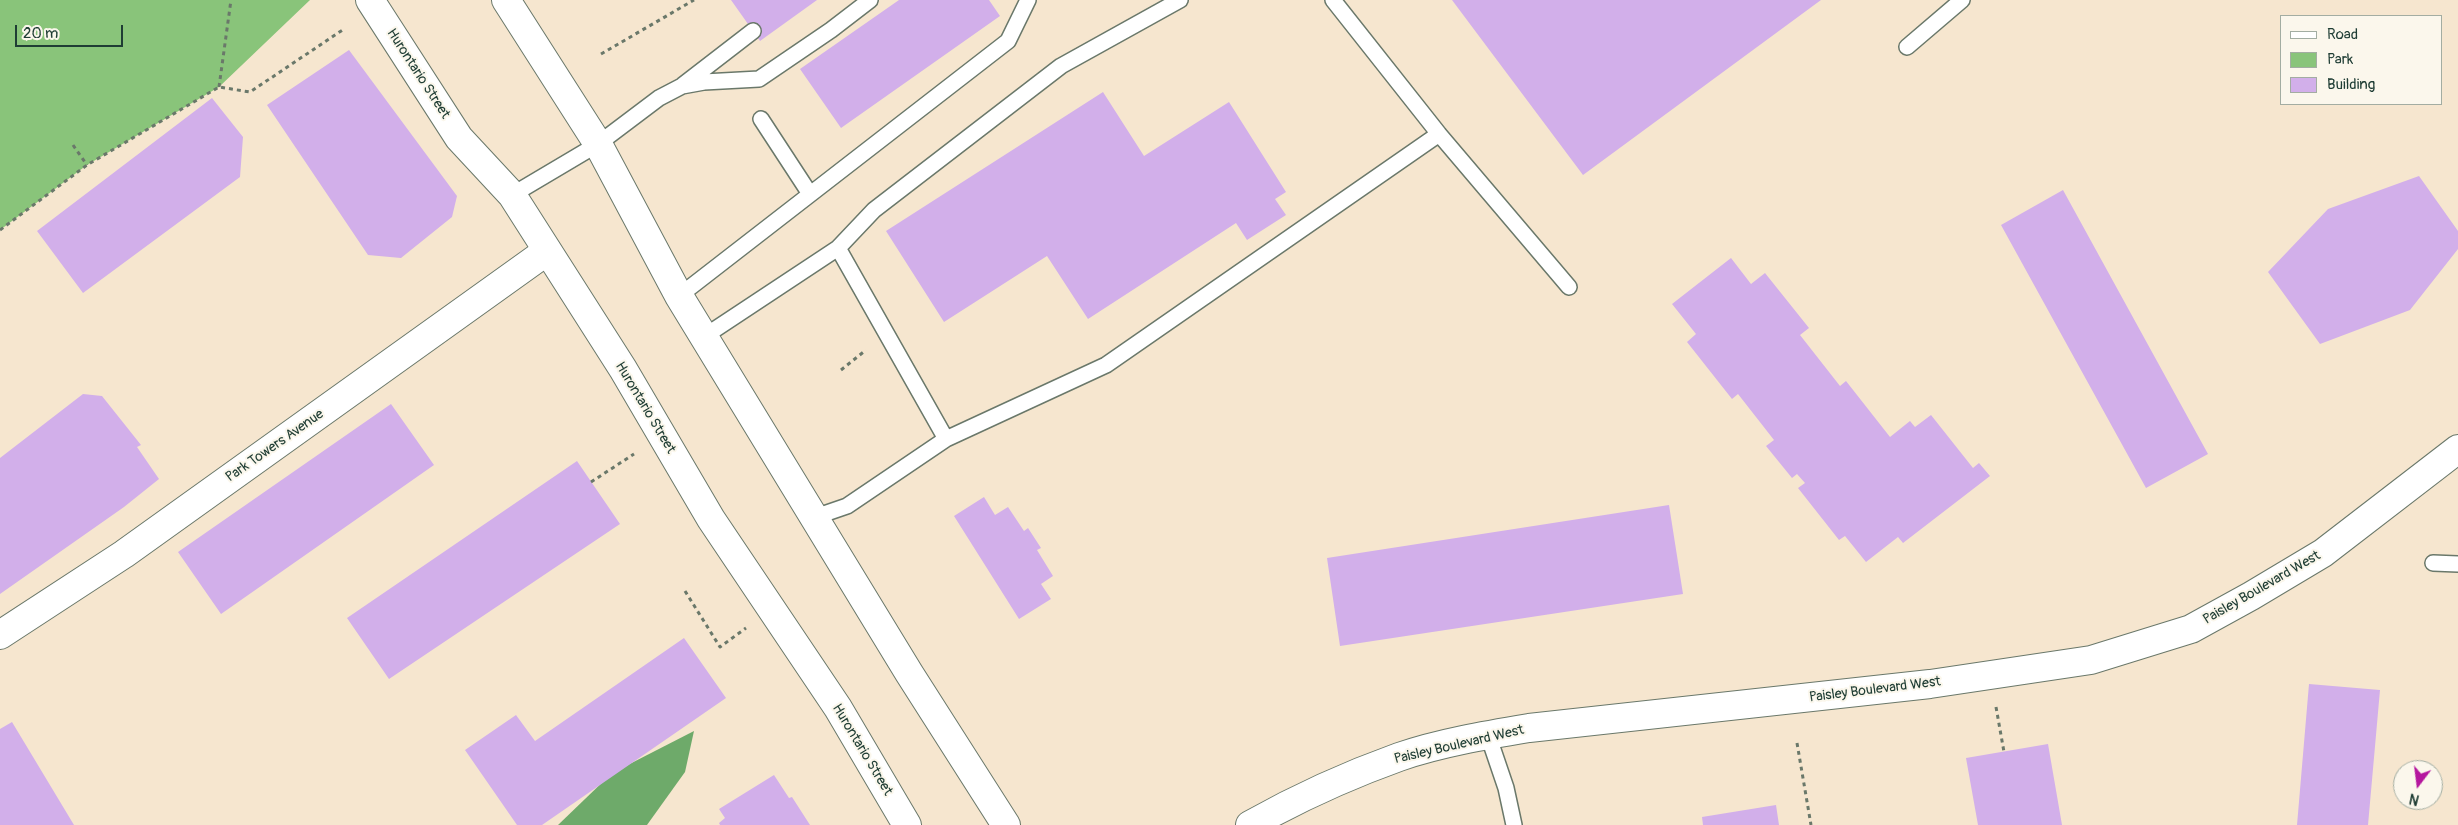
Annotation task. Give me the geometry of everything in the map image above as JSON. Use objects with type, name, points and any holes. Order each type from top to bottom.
[{"type":"main road","name":"Hurontario Street","points":[[370,0],[459,138],[512,195],[623,369],[711,519],[838,708],[908,825]]},
{"type":"main road","points":[[506,0],[598,144],[679,296],[1006,825]]},
{"type":"main road","name":"Park Towers Avenue","points":[[0,635],[124,554],[547,251]]},
{"type":"main road","name":"Paisley Boulevard West","points":[[1250,825],[1304,795],[1400,756],[1488,735],[1528,728],[1992,676],[2091,660],[2191,629],[2323,553],[2458,449]]},
{"type":"lane","points":[[682,86],[704,82],[759,79],[831,30],[870,0]]},
{"type":"lane","points":[[679,296],[1008,40],[1028,0]]},
{"type":"lane","points":[[705,336],[838,248],[874,210],[1060,66],[1180,0]]},
{"type":"lane","points":[[1333,0],[1439,134],[1568,287]]},
{"type":"lane","points":[[1906,47],[1962,0]]},
{"type":"lane","points":[[512,195],[598,144],[659,98],[682,86],[752,30]]},
{"type":"lane","points":[[761,119],[810,194]]},
{"type":"lane","points":[[815,518],[847,506],[946,439],[1106,365],[1439,134]]},
{"type":"lane","points":[[838,248],[946,439]]},
{"type":"lane","points":[[2433,563],[2458,564]]},
{"type":"lane","points":[[1488,735],[1506,788],[1514,825]]},
{"type":"path","points":[[219,87],[230,0]]},
{"type":"path","points":[[601,54],[694,0]]},
{"type":"path","points":[[0,230],[87,165],[219,87],[250,92],[344,29]]},
{"type":"path","points":[[73,145],[87,165]]},
{"type":"path","points":[[590,482],[639,451]]},
{"type":"path","points":[[685,591],[720,647],[746,628]]},
{"type":"path","points":[[1992,676],[2004,752]]},
{"type":"path","points":[[1797,743],[1811,825]]},
{"type":"green space","points":[[0,0],[310,0],[219,87],[87,165],[0,230]]},
{"type":"green space","points":[[694,731],[685,772],[647,825],[558,825],[612,773]]},
{"type":"building","points":[[731,0],[817,0],[760,41]]},
{"type":"building","points":[[899,0],[989,0],[1000,16],[841,128],[800,69]]},
{"type":"building","points":[[1452,0],[1821,0],[1583,175]]},
{"type":"building","points":[[349,50],[457,196],[452,217],[401,258],[368,255],[267,105]]},
{"type":"building","points":[[1103,92],[1144,156],[1229,102],[1286,192],[1275,199],[1286,215],[1247,240],[1236,223],[1088,319],[1047,256],[944,322],[886,231]]},
{"type":"building","points":[[212,98],[243,137],[240,177],[83,293],[37,231]]},
{"type":"building","points":[[2419,176],[2458,231],[2458,249],[2410,310],[2320,344],[2268,272],[2328,209]]},
{"type":"building","points":[[2063,190],[2208,454],[2146,488],[2001,225]]},
{"type":"building","points":[[1731,258],[1751,284],[1765,273],[1809,328],[1800,335],[1840,386],[1846,381],[1890,437],[1910,421],[1915,427],[1931,415],[1973,468],[1979,463],[1990,476],[1903,543],[1898,537],[1866,562],[1845,536],[1839,540],[1798,488],[1805,483],[1797,474],[1792,478],[1766,446],[1774,440],[1738,394],[1732,399],[1687,342],[1696,334],[1672,304]]},
{"type":"building","points":[[83,394],[102,396],[141,445],[137,447],[159,479],[124,507],[0,594],[0,458]]},
{"type":"building","points":[[391,404],[434,465],[221,614],[178,552]]},
{"type":"building","points":[[577,461],[620,524],[389,679],[347,618]]},
{"type":"building","points":[[984,497],[995,515],[1008,507],[1024,531],[1028,528],[1041,548],[1037,550],[1053,576],[1041,584],[1051,599],[1019,619],[954,516]]},
{"type":"building","points":[[1669,505],[1683,594],[1340,646],[1327,558]]},
{"type":"building","points":[[684,638],[726,698],[542,825],[517,825],[465,750],[516,715],[535,741]]},
{"type":"building","points":[[2309,684],[2380,690],[2368,825],[2297,825]]},
{"type":"building","points":[[12,722],[74,825],[0,825],[0,729]]},
{"type":"building","points":[[2048,744],[2062,825],[1978,825],[1966,758]]},
{"type":"building","points":[[774,775],[789,798],[792,797],[810,825],[720,825],[719,823],[725,818],[719,809]]},
{"type":"building","points":[[1776,805],[1779,825],[1703,825],[1702,817]]}]
